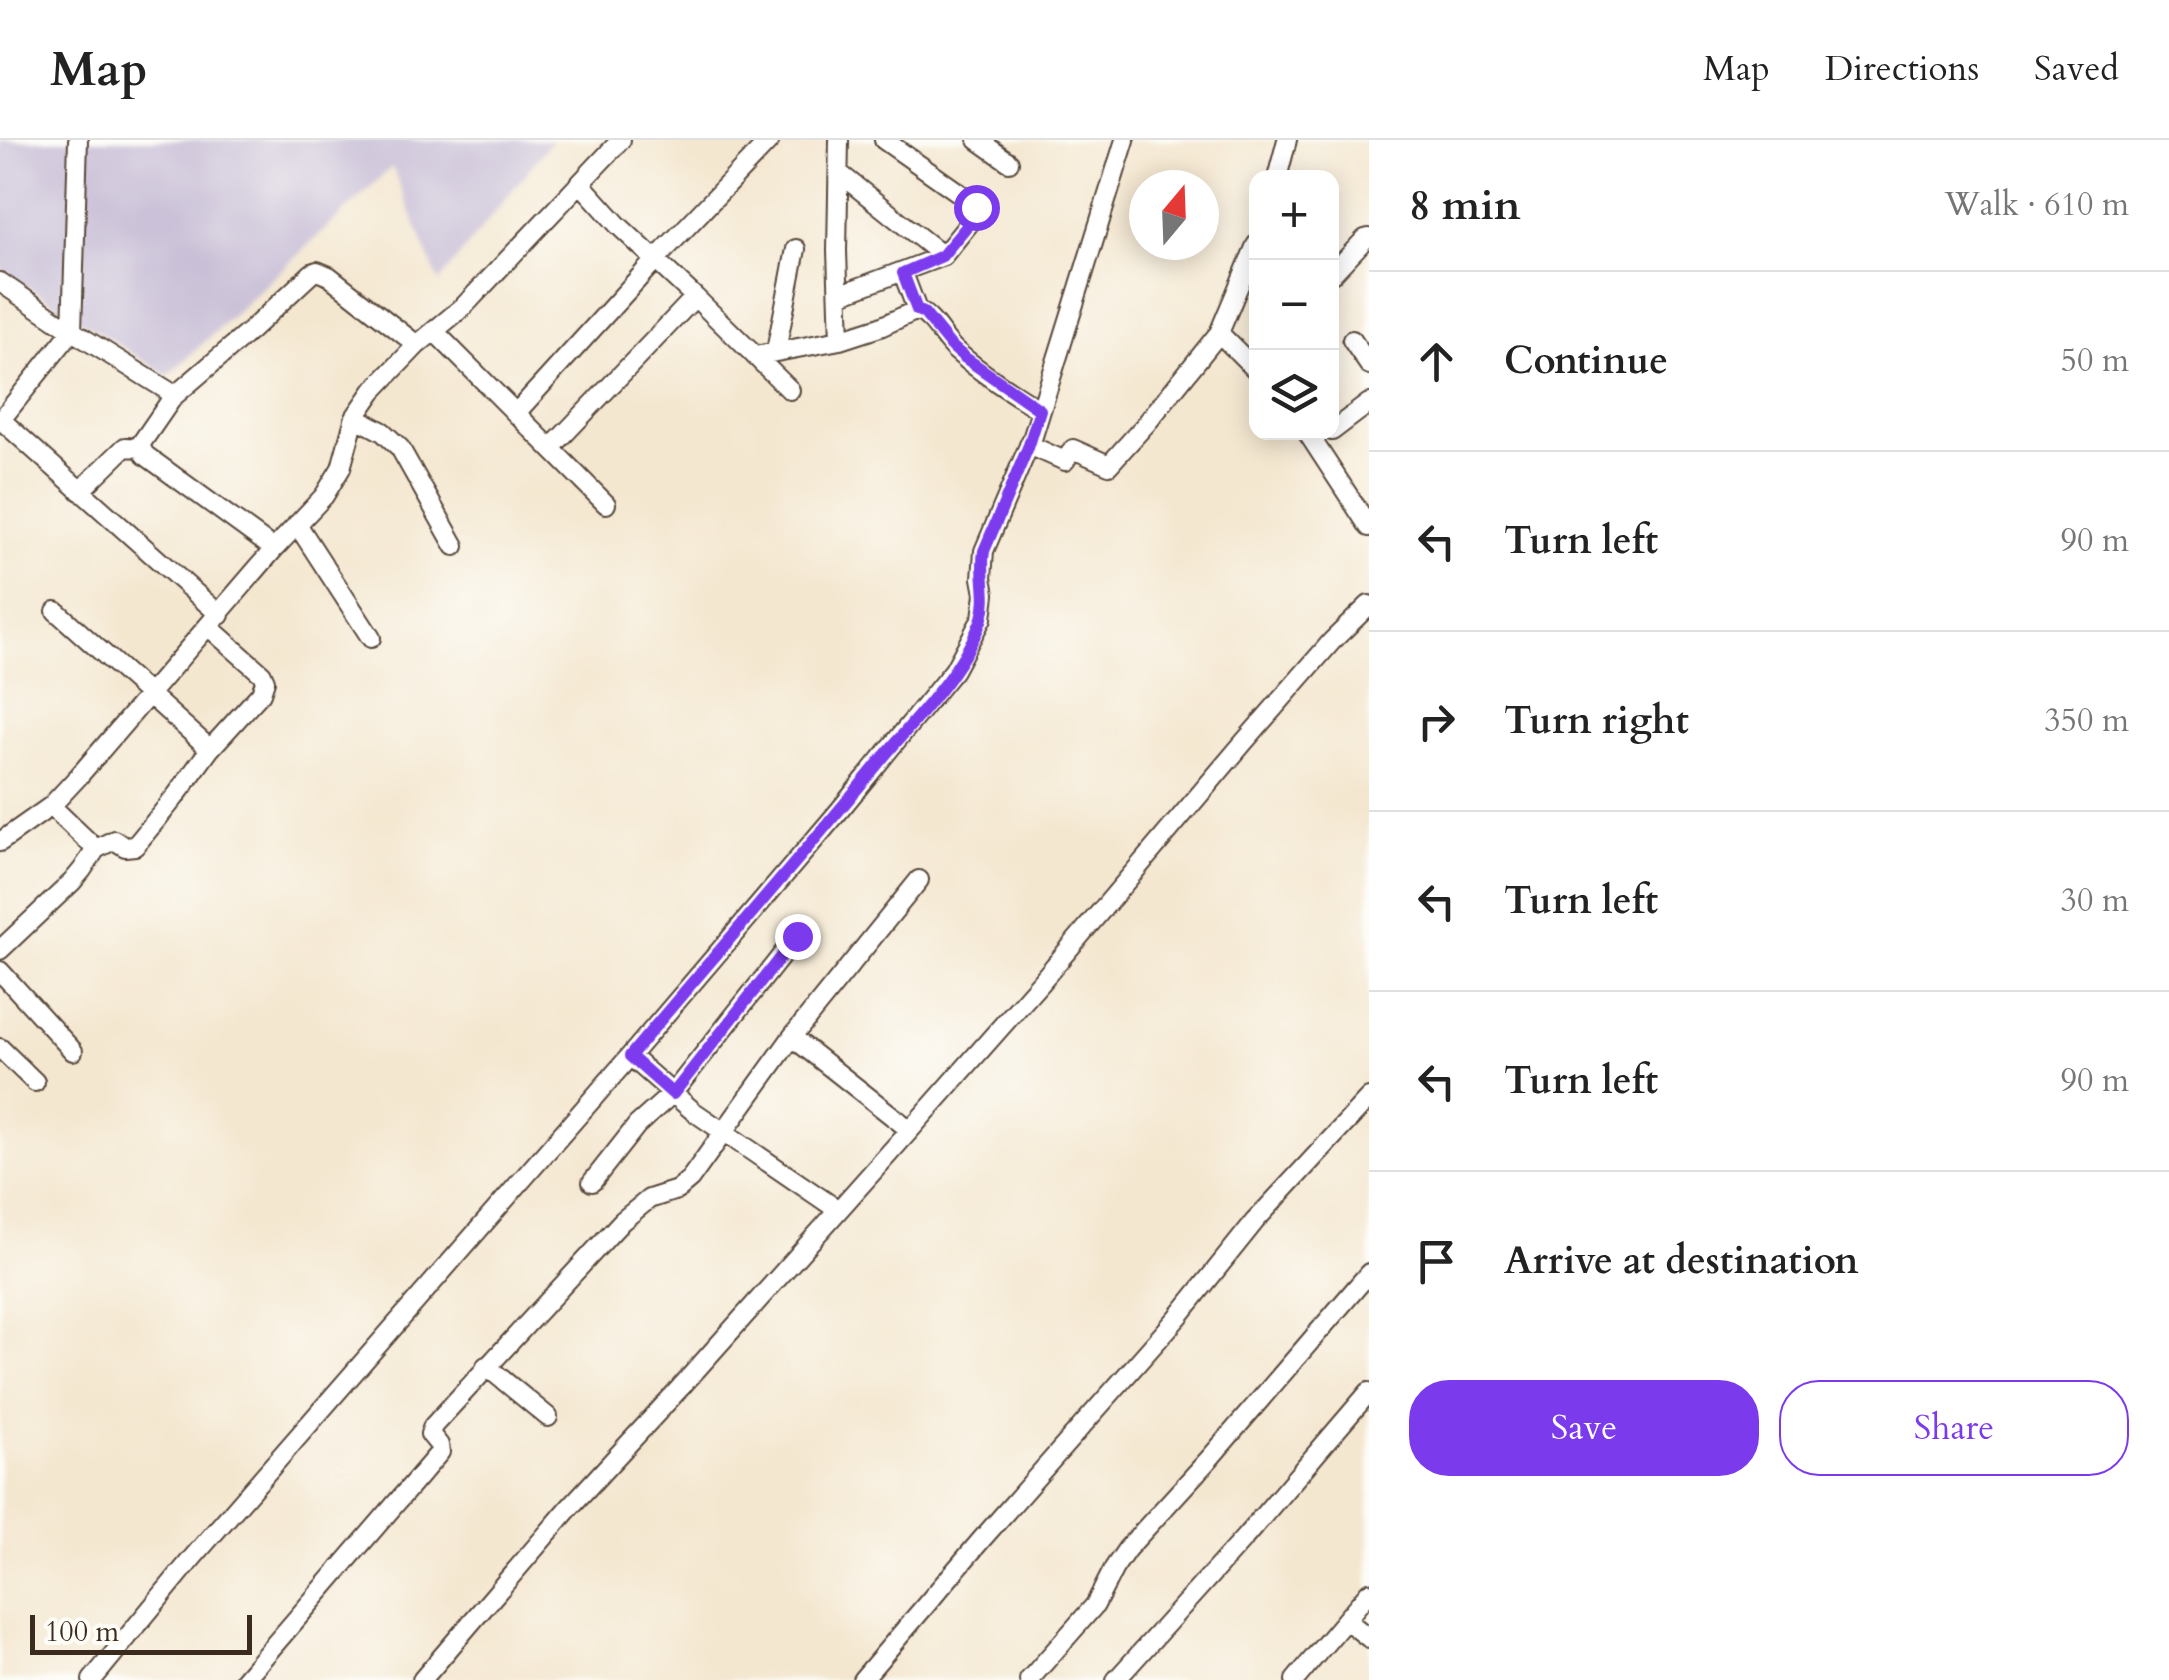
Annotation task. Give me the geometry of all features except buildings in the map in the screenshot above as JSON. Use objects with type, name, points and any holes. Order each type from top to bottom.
[{"type":"street","points":[[0,950],[72,882],[96,849],[114,840],[125,848],[135,846],[210,749],[262,692],[265,681],[215,621],[0,420],[72,331],[78,140]]},
{"type":"street","points":[[2,837],[51,806],[335,482],[354,417],[373,392],[417,345],[463,308],[621,140]]},
{"type":"street","points":[[516,414],[770,140]]},
{"type":"street","points":[[839,140],[840,340]]},
{"type":"street","points":[[839,296],[942,256],[972,220],[976,207],[884,140]]},
{"type":"street","points":[[978,140],[1009,162]]},
{"type":"street","points":[[92,1680],[194,1556],[840,811],[954,670],[982,618],[984,551],[1029,445],[1126,140]]},
{"type":"street","points":[[1279,170],[1286,140]]},
{"type":"street","points":[[839,173],[942,256]]},
{"type":"street","points":[[580,184],[790,390]]},
{"type":"street","points":[[1339,267],[1369,238]]},
{"type":"street","points":[[776,351],[796,249]]},
{"type":"street","points":[[1029,445],[1066,461],[1073,448],[1108,466],[1219,333],[1250,260]]},
{"type":"street","points":[[141,448],[173,397],[317,271],[417,345]]},
{"type":"street","points":[[903,273],[917,310],[924,313],[950,345],[1040,410]]},
{"type":"street","points":[[0,282],[173,397]]},
{"type":"street","points":[[550,448],[695,297]]},
{"type":"street","points":[[756,356],[840,340],[917,310]]},
{"type":"street","points":[[435,332],[606,504]]},
{"type":"street","points":[[1219,333],[1249,363]]},
{"type":"street","points":[[1352,340],[1369,366]]},
{"type":"street","points":[[1339,422],[1369,403]]},
{"type":"street","points":[[354,417],[383,432],[400,448],[456,546]]},
{"type":"street","points":[[1324,440],[1369,527]]},
{"type":"street","points":[[80,491],[125,447],[141,448],[154,462],[274,549]]},
{"type":"street","points":[[297,524],[371,638]]},
{"type":"street","points":[[422,1680],[570,1506],[1040,983],[1332,641],[1369,605]]},
{"type":"street","points":[[56,611],[210,749]]},
{"type":"street","points":[[51,806],[96,849]]},
{"type":"street","points":[[244,1680],[436,1456],[441,1448],[430,1430],[622,1221],[650,1199],[677,1190],[690,1179],[792,1037],[919,880]]},
{"type":"street","points":[[592,1182],[637,1125],[673,1094],[797,936]]},
{"type":"street","points":[[0,972],[74,1051]]},
{"type":"street","points":[[792,1037],[910,1130]]},
{"type":"street","points":[[0,1048],[35,1082]]},
{"type":"street","points":[[630,1056],[725,1134],[838,1210]]},
{"type":"street","points":[[862,1680],[1178,1317],[1255,1221],[1369,1098]]},
{"type":"street","points":[[1029,1680],[1094,1605],[1127,1550],[1369,1273]]},
{"type":"street","points":[[486,1366],[548,1418]]},
{"type":"street","points":[[1116,1680],[1369,1392]]},
{"type":"street","points":[[1295,1680],[1369,1592]]},
{"type":"street","points":[[1346,1620],[1369,1638]]},
{"type":"shaded area","points":[[0,140],[552,140],[439,282],[392,167],[168,376],[0,269]]},
{"type":"route","points":[[797,936],[673,1094],[630,1056],[840,811],[954,670],[982,618],[984,551],[1040,410],[950,345],[924,313],[917,310],[903,273],[942,256],[972,220],[976,207]]}]
